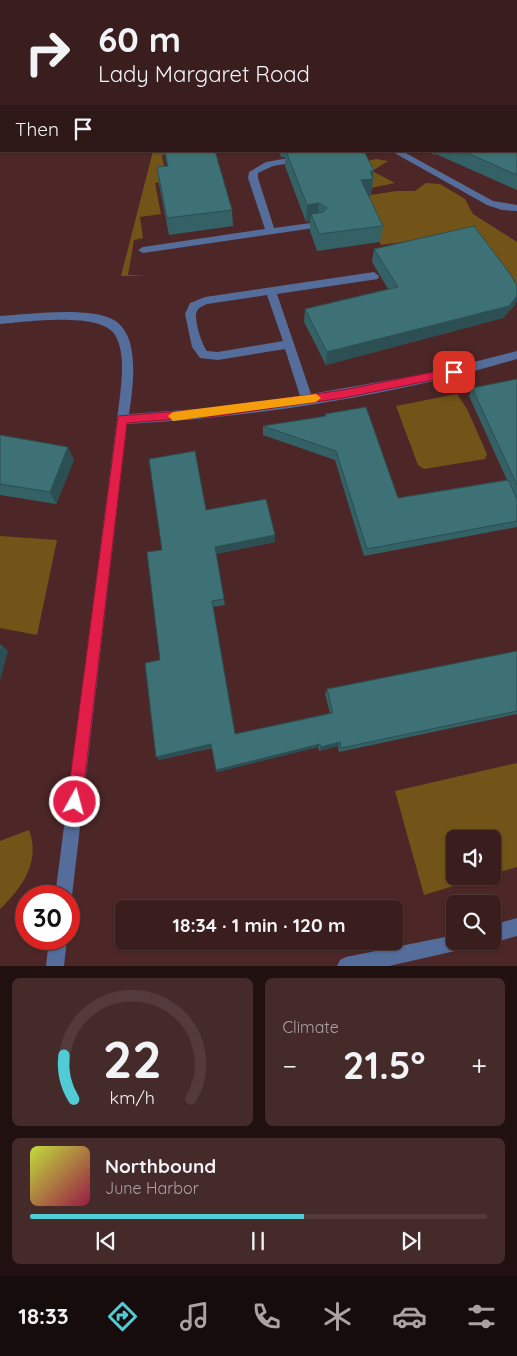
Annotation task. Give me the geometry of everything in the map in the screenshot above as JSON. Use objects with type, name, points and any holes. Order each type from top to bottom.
[{"type":"street","points":[[397,152],[490,203],[502,208],[517,209]]},
{"type":"street","points":[[271,232],[253,178],[253,172],[261,166],[273,162],[312,158]]},
{"type":"street","points":[[143,250],[318,225]]},
{"type":"street","points":[[289,344],[218,356],[204,355],[197,347],[190,314],[194,306],[205,301],[374,276]]},
{"type":"street","points":[[271,291],[307,399]]},
{"type":"street","points":[[0,320],[71,317],[93,318],[111,322],[121,334],[127,356],[127,382],[64,885]]},
{"type":"street","points":[[122,419],[218,412],[307,399],[419,380],[517,355]]},
{"type":"street","points":[[501,931],[517,927]]},
{"type":"street","points":[[346,966],[395,962],[446,947]]},
{"type":"street","points":[[54,966],[56,950]]},
{"type":"shaded area","points":[[153,152],[182,152],[162,155],[167,181],[155,183],[161,214],[140,217],[143,238],[134,240],[128,275],[150,276],[121,276]]},
{"type":"shaded area","points":[[376,159],[388,161],[372,171],[395,183],[371,188],[359,163]]},
{"type":"shaded area","points":[[426,183],[440,184],[465,199],[473,214],[517,242],[517,286],[468,233],[381,245],[359,197],[396,191],[415,191]]},
{"type":"shaded area","points":[[457,394],[467,409],[487,454],[485,459],[424,469],[418,465],[396,406]]},
{"type":"shaded area","points":[[0,536],[57,540],[37,635],[0,628]]},
{"type":"shaded area","points":[[517,763],[517,867],[501,872],[501,830],[446,830],[446,885],[457,885],[424,895],[395,791]]},
{"type":"shaded area","points":[[29,830],[33,852],[31,863],[22,883],[21,885],[15,885],[15,893],[0,909],[0,841]]},
{"type":"building","points":[[165,152],[215,152],[232,210],[167,218],[157,167],[168,166]]},
{"type":"building","points":[[286,152],[364,152],[374,171],[370,171],[373,179],[361,180],[383,226],[319,234],[311,214],[323,212],[327,208],[319,203],[307,205]]},
{"type":"building","points":[[465,152],[517,152],[517,175]]},
{"type":"building","points":[[474,226],[511,275],[517,286],[517,296],[509,306],[327,352],[305,309],[398,287],[374,249]]},
{"type":"building","points":[[517,379],[517,485],[472,388]]},
{"type":"building","points":[[366,407],[398,498],[508,480],[517,499],[517,521],[367,549],[336,451],[263,426],[326,416],[325,414]]},
{"type":"building","points":[[0,435],[68,447],[50,492],[0,484]]},
{"type":"building","points":[[195,451],[206,510],[266,499],[275,535],[215,547],[224,599],[212,601],[235,734],[333,713],[327,689],[517,651],[517,711],[341,748],[340,742],[321,747],[320,744],[216,770],[211,744],[156,757],[145,663],[160,660],[147,552],[162,550],[149,459]]},
{"type":"slow traffic","points":[[173,416],[218,412],[316,398]]},
{"type":"route","points":[[75,802],[122,419],[162,418],[218,412],[343,394],[454,372]]}]
